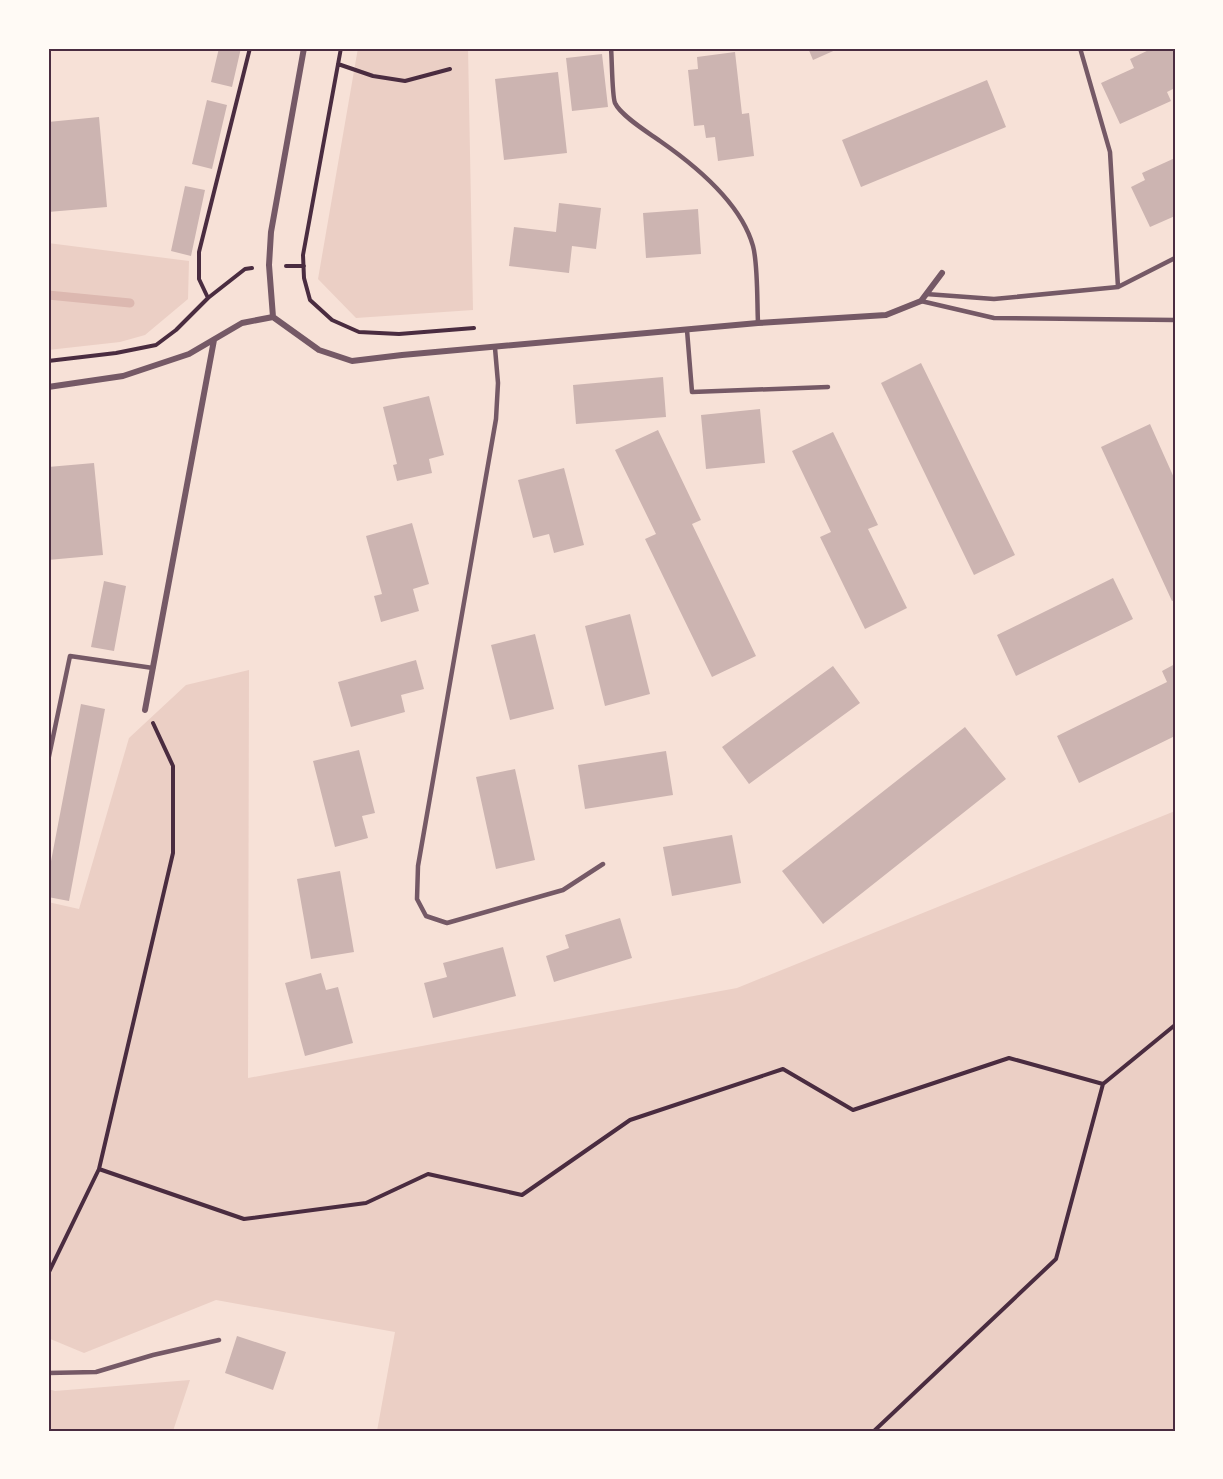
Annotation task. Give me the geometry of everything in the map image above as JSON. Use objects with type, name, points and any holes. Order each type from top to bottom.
[{"type":"street","points":[[273,318],[269,266],[271,232],[304,48]]},
{"type":"street","points":[[48,387],[123,376],[189,354],[242,323],[273,318],[319,350],[352,361],[758,323],[886,315],[921,301],[942,273]]},
{"type":"street","points":[[145,710],[214,340]]},
{"type":"lane","points":[[611,48],[615,103],[636,125],[662,142],[714,186],[737,211],[747,229],[754,248],[758,323]]},
{"type":"lane","points":[[1080,48],[1110,152],[1118,287]]},
{"type":"lane","points":[[926,294],[994,299],[1118,287],[1175,258]]},
{"type":"lane","points":[[921,301],[994,318],[1175,320]]},
{"type":"lane","points":[[687,330],[692,392],[828,387]]},
{"type":"lane","points":[[495,348],[498,383],[496,419],[418,866],[417,899],[426,916],[447,923],[563,890],[603,864]]},
{"type":"lane","points":[[48,761],[70,656],[153,668]]},
{"type":"lane","points":[[48,1373],[96,1372],[153,1355],[219,1340]]},
{"type":"path","points":[[208,298],[199,279],[199,252],[250,48]]},
{"type":"path","points":[[341,48],[303,255],[304,278],[310,300],[332,320],[359,332],[399,334],[483,328]]},
{"type":"path","points":[[338,64],[373,76],[405,81],[450,69]]},
{"type":"path","points":[[48,361],[116,353],[156,345],[176,330],[208,298],[245,269],[304,266]]},
{"type":"path","points":[[48,1274],[99,1169],[173,853],[173,766],[145,710]]},
{"type":"path","points":[[874,1431],[1056,1259],[1103,1084],[1175,1025]]},
{"type":"path","points":[[99,1169],[244,1219],[366,1203],[428,1174],[522,1195],[630,1120],[783,1069],[854,1110],[1009,1058],[1103,1084]]},
{"type":"shaded area","points":[[358,48],[468,48],[473,310],[356,318],[318,279]]},
{"type":"shaded area","points":[[48,243],[189,261],[188,299],[145,335],[120,342],[48,350]]},
{"type":"shaded area","points":[[249,670],[248,1078],[737,988],[1175,811],[1175,1431],[377,1431],[395,1332],[216,1300],[84,1353],[48,1338],[48,902],[79,909],[129,738],[186,685]]},
{"type":"shaded area","points":[[190,1380],[173,1431],[48,1431],[48,1389],[55,1391]]},
{"type":"building","points":[[219,48],[241,48],[232,87],[211,82]]},
{"type":"building","points":[[808,48],[840,48],[813,60]]},
{"type":"building","points":[[1153,48],[1175,48],[1175,88],[1167,92],[1171,101],[1120,124],[1101,83],[1134,68],[1130,59]]},
{"type":"building","points":[[735,52],[742,114],[749,113],[754,156],[718,161],[715,137],[706,138],[704,125],[694,126],[688,70],[698,69],[697,57]]},
{"type":"building","points":[[602,54],[608,107],[572,111],[566,58]]},
{"type":"building","points":[[558,72],[567,153],[504,160],[495,79]]},
{"type":"building","points":[[987,80],[1006,127],[861,187],[842,140]]},
{"type":"building","points":[[207,100],[227,105],[212,169],[192,164]]},
{"type":"building","points":[[99,117],[107,207],[48,212],[48,122]]},
{"type":"building","points":[[1175,158],[1175,216],[1150,227],[1131,187],[1145,180],[1142,173]]},
{"type":"building","points":[[185,186],[205,190],[191,256],[171,251]]},
{"type":"building","points":[[559,203],[601,208],[596,249],[572,246],[569,273],[509,266],[514,227],[556,232]]},
{"type":"building","points":[[698,209],[701,254],[646,258],[643,213]]},
{"type":"building","points":[[921,363],[1015,555],[974,575],[881,383]]},
{"type":"building","points":[[663,377],[666,417],[576,424],[573,385]]},
{"type":"building","points":[[429,396],[444,455],[429,459],[432,473],[397,481],[393,465],[397,464],[383,407]]},
{"type":"building","points":[[760,409],[765,463],[706,469],[701,415]]},
{"type":"building","points":[[1150,424],[1175,480],[1175,600],[1172,601],[1101,447]]},
{"type":"building","points":[[658,430],[701,520],[692,524],[756,656],[712,677],[645,539],[656,534],[615,450]]},
{"type":"building","points":[[833,432],[878,525],[868,529],[907,608],[865,629],[820,537],[831,532],[792,451]]},
{"type":"building","points":[[94,463],[103,555],[48,560],[48,467]]},
{"type":"building","points":[[564,468],[584,545],[554,553],[549,534],[533,538],[518,480]]},
{"type":"building","points":[[412,523],[429,584],[413,589],[419,611],[381,622],[374,596],[382,594],[366,536]]},
{"type":"building","points":[[1113,578],[1133,619],[1016,676],[997,635]]},
{"type":"building","points":[[104,581],[126,586],[114,651],[91,647]]},
{"type":"building","points":[[630,614],[650,694],[605,706],[585,626]]},
{"type":"building","points":[[535,634],[554,709],[510,720],[491,645]]},
{"type":"building","points":[[416,660],[424,689],[401,695],[405,712],[351,727],[338,682]]},
{"type":"building","points":[[1175,664],[1175,736],[1079,783],[1057,736],[1167,682],[1162,671]]},
{"type":"building","points":[[833,666],[860,703],[749,784],[722,747]]},
{"type":"building","points":[[81,704],[105,709],[69,901],[48,897],[48,877]]},
{"type":"building","points":[[965,727],[1006,779],[823,924],[782,871]]},
{"type":"building","points":[[359,750],[375,813],[362,816],[368,838],[335,847],[313,761]]},
{"type":"building","points":[[666,751],[673,795],[585,809],[578,765]]},
{"type":"building","points":[[515,769],[535,860],[496,869],[476,777]]},
{"type":"building","points":[[732,835],[741,883],[672,896],[663,847]]},
{"type":"building","points":[[340,871],[354,952],[311,959],[297,879]]},
{"type":"building","points":[[620,918],[632,958],[554,982],[546,956],[569,948],[565,935]]},
{"type":"building","points":[[503,947],[516,996],[433,1018],[424,983],[447,977],[443,963]]},
{"type":"building","points":[[321,973],[326,990],[338,987],[353,1043],[305,1056],[285,983]]},
{"type":"building","points":[[237,1336],[286,1352],[273,1390],[225,1373]]},
{"type":"waterway","points":[[48,295],[130,303]]}]
